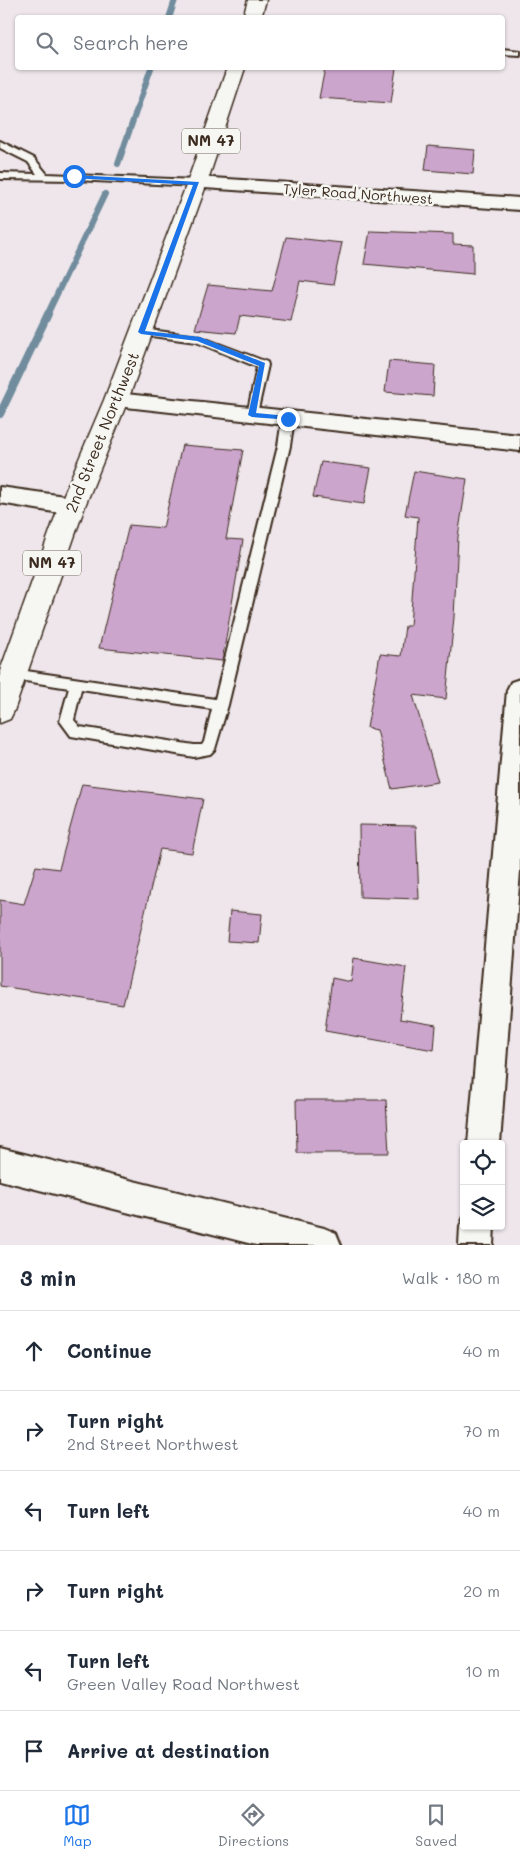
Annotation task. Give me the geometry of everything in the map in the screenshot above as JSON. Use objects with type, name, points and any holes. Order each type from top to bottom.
[{"type":"main road","points":[[253,15],[257,0]]},
{"type":"main road","name":"2nd Street Northwest","points":[[0,711],[72,506],[116,400],[235,70]]},
{"type":"street","name":"Tyler Road Northwest","points":[[196,183],[520,204]]},
{"type":"street","points":[[116,400],[520,443]]},
{"type":"street","points":[[0,495],[72,506]]},
{"type":"street","points":[[484,1140],[518,765],[520,690]]},
{"type":"street","points":[[0,1164],[324,1245]]},
{"type":"street","points":[[476,1245],[477,1230]]},
{"type":"lane","points":[[505,51],[520,53]]},
{"type":"lane","points":[[0,144],[31,160],[44,176]]},
{"type":"lane","points":[[0,176],[44,176],[196,183]]},
{"type":"lane","points":[[141,332],[198,339],[263,365],[252,415]]},
{"type":"lane","points":[[76,684],[67,721],[76,732],[194,751],[205,750],[210,746],[284,446],[288,419]]},
{"type":"lane","points":[[13,674],[221,706]]},
{"type":"building","points":[[325,70],[396,70],[391,103],[319,98]]},
{"type":"building","points":[[428,146],[475,150],[473,174],[425,170]]},
{"type":"building","points":[[370,231],[453,234],[453,244],[473,245],[473,274],[364,264]]},
{"type":"building","points":[[286,237],[342,243],[333,285],[300,281],[291,322],[240,316],[236,333],[195,329],[208,285],[272,291]]},
{"type":"building","points":[[389,361],[435,365],[433,396],[385,392]]},
{"type":"building","points":[[182,445],[243,450],[226,539],[243,540],[222,661],[99,648],[129,525],[163,528]]},
{"type":"building","points":[[321,462],[371,468],[364,504],[313,497]]},
{"type":"building","points":[[414,471],[467,479],[458,537],[454,617],[446,699],[413,695],[438,782],[392,789],[377,730],[367,728],[380,654],[401,656],[405,626],[410,626],[418,517],[405,515]]},
{"type":"building","points":[[82,784],[203,799],[192,853],[160,849],[123,1005],[0,986],[0,900],[24,904],[36,866],[59,869]]},
{"type":"building","points":[[359,825],[416,826],[419,899],[360,897]]},
{"type":"building","points":[[230,911],[262,914],[259,943],[227,941]]},
{"type":"building","points":[[354,958],[406,967],[400,1019],[436,1025],[434,1050],[325,1031],[332,978],[351,982]]},
{"type":"building","points":[[296,1100],[386,1100],[389,1153],[297,1153]]},
{"type":"waterway","points":[[170,15],[175,0]]},
{"type":"waterway","points":[[118,164],[150,70]]},
{"type":"waterway","points":[[47,315],[105,194]]},
{"type":"waterway","points":[[0,414],[48,314]]},
{"type":"route","points":[[74,176],[196,183],[141,332],[198,339],[263,365],[252,415],[288,419]]}]
